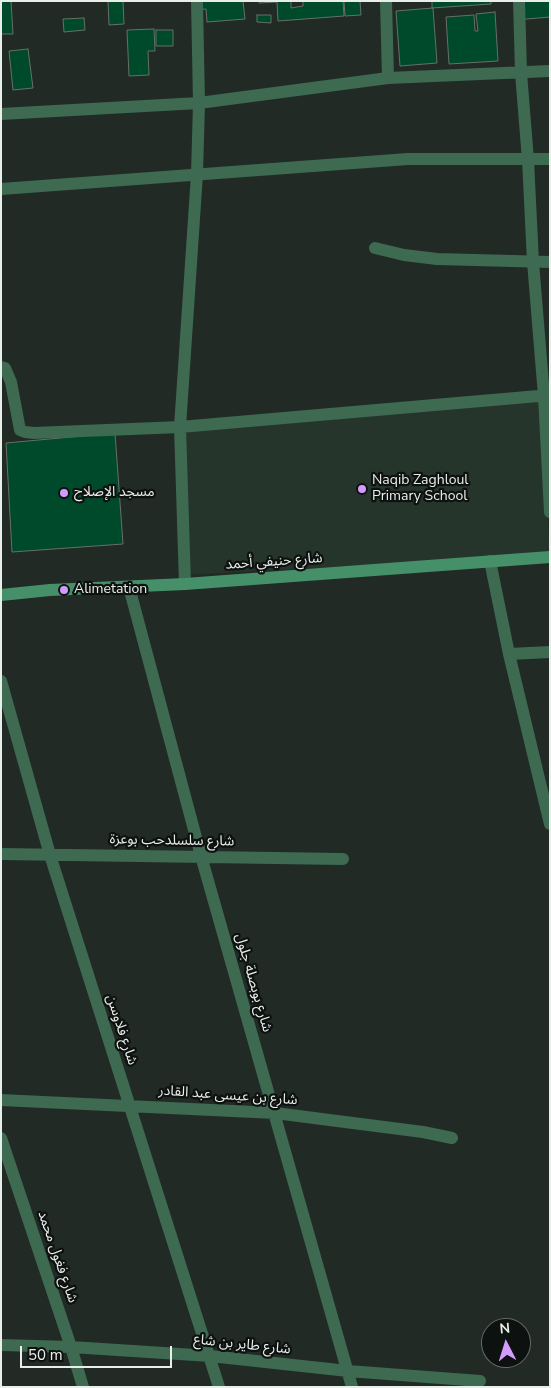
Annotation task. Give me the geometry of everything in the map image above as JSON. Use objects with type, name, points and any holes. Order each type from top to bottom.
[{"type":"street","points":[[185,584],[180,427],[197,174],[199,103],[197,1]]},
{"type":"street","points":[[386,1],[388,78]]},
{"type":"street","points":[[519,1],[521,73],[533,262],[547,396],[550,512]]},
{"type":"street","points":[[1,114],[199,103],[388,78],[550,71]]},
{"type":"street","points":[[1,189],[408,159],[550,159]]},
{"type":"street","points":[[375,248],[404,255],[437,258],[550,262]]},
{"type":"street","points":[[1,367],[5,368],[8,373],[20,430],[25,432],[180,427],[547,396]]},
{"type":"street","name":"شارع حنيفي أحمد","points":[[1,595],[50,590],[185,584],[550,558]]},
{"type":"street","points":[[490,561],[509,654],[550,824]]},
{"type":"street","name":"شارع بوبصلة جلول","points":[[129,587],[201,856],[352,1387]]},
{"type":"street","points":[[509,654],[550,652]]},
{"type":"street","name":"شارع فلاوسن","points":[[1,681],[50,854],[219,1387]]},
{"type":"street","name":"شارع سلسلدحب بوعزة","points":[[1,854],[343,859]]},
{"type":"street","name":"شارع بن عيسى عبد القادر","points":[[1,1100],[275,1113],[423,1132],[452,1138]]},
{"type":"street","name":"شارع فغول محمد","points":[[1,1138],[83,1387]]},
{"type":"street","name":"شارع طاير بن شاع","points":[[1,1345],[71,1346],[210,1356],[480,1381]]},
{"type":"shaded area","name":"Naqib Zaghloul Primary School","points":[[541,395],[550,556],[180,575],[174,426]]},
{"type":"building","points":[[1,1],[11,1],[13,34],[1,34]]},
{"type":"building","points":[[108,1],[123,1],[124,24],[109,25]]},
{"type":"building","points":[[194,1],[243,1],[245,19],[207,22],[206,9],[194,10]]},
{"type":"building","points":[[259,1],[291,1],[291,8],[303,6],[303,1],[343,1],[344,16],[278,21],[277,2],[259,3]]},
{"type":"building","points":[[344,1],[360,1],[361,15],[345,16]]},
{"type":"building","points":[[432,1],[491,1],[491,4],[432,8]]},
{"type":"building","points":[[514,1],[550,1],[550,17],[515,20]]},
{"type":"building","points":[[433,8],[437,63],[400,66],[396,11]]},
{"type":"building","points":[[495,12],[498,61],[449,64],[446,17],[474,15],[475,31],[478,31],[476,14]]},
{"type":"building","points":[[257,15],[271,15],[271,23],[257,22]]},
{"type":"building","points":[[84,18],[85,30],[64,32],[63,19]]},
{"type":"building","points":[[154,29],[155,51],[148,51],[149,75],[129,76],[127,30]]},
{"type":"building","points":[[156,30],[173,30],[173,46],[156,46]]},
{"type":"building","points":[[28,49],[33,88],[13,90],[9,51]]},
{"type":"building","name":"مسجد اﻹصلاح","points":[[115,433],[123,544],[12,552],[6,443]]},
{"type":"place","name":"Naqib Zaghloul Primary School","points":[[362,489]]},
{"type":"place","name":"مسجد اﻹصلاح","points":[[64,493]]},
{"type":"place","name":"Alimetation","points":[[64,590]]}]
